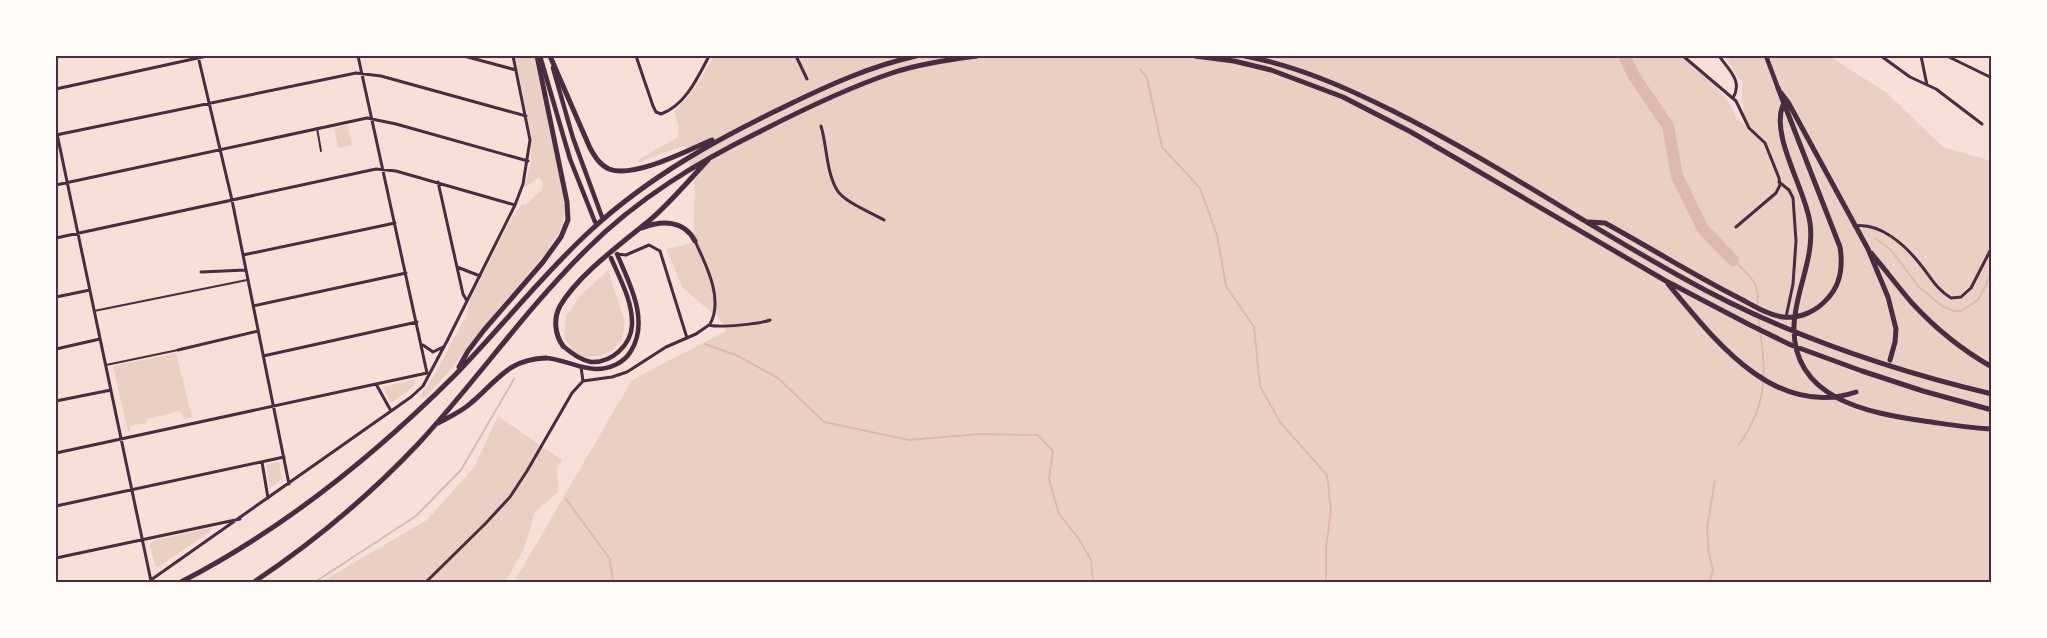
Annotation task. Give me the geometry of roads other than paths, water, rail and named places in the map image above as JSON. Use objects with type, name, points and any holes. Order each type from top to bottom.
[{"type":"highway","points":[[454,375],[472,345],[548,256],[567,225],[567,202],[538,56]]},
{"type":"highway","points":[[550,56],[590,148],[598,160],[609,168],[622,171],[635,170],[736,131]]},
{"type":"highway","points":[[180,582],[242,548],[383,444],[454,375],[566,255],[606,216],[671,168],[736,131],[845,79],[883,64],[916,56]]},
{"type":"highway","points":[[254,582],[334,524],[417,445],[518,325],[588,247],[658,189],[712,156],[797,112],[859,85],[932,63],[977,56]]},
{"type":"highway","points":[[1195,56],[1234,61],[1271,70],[1317,86],[1363,106],[1437,146],[1666,281],[1774,337],[1894,382],[1992,410]]},
{"type":"highway","points":[[1245,56],[1304,71],[1373,101],[1460,146],[1682,278],[1751,312],[1901,369],[1992,394]]},
{"type":"highway","points":[[1587,222],[1605,223],[1748,303],[1772,314],[1786,318],[1804,314],[1825,302],[1836,287],[1842,263],[1838,241],[1778,88]]},
{"type":"highway","points":[[1778,88],[1788,102],[1868,249],[1934,326],[1957,345],[1992,367]]},
{"type":"highway","points":[[1783,105],[1780,114],[1786,148],[1805,198],[1811,227],[1809,251],[1794,330],[1797,348],[1804,365],[1827,392],[1845,402],[1870,411],[1914,420],[1992,429]]},
{"type":"highway","points":[[563,346],[556,328],[560,306],[588,273],[667,205],[712,156]]},
{"type":"highway","points":[[638,229],[657,223],[674,224],[688,231],[695,241]]},
{"type":"highway","points":[[1868,249],[1894,316],[1895,342],[1890,360]]},
{"type":"highway","points":[[1666,281],[1708,332],[1749,369],[1771,385],[1797,394],[1818,397],[1835,397],[1856,392]]},
{"type":"highway","points":[[434,426],[470,405],[508,368],[534,358],[546,358]]},
{"type":"main road","points":[[538,56],[570,159],[595,222]]},
{"type":"main road","points":[[550,56],[573,138],[602,217]]},
{"type":"main road","points":[[1766,56],[1778,88]]},
{"type":"main road","points":[[546,358],[596,369],[618,364],[629,354],[636,342],[639,313],[632,289],[617,254]]},
{"type":"main road","points":[[563,346],[571,353],[591,362],[615,356],[627,342],[632,328],[632,315],[611,258]]},
{"type":"street","points":[[199,56],[232,200],[289,484]]},
{"type":"street","points":[[56,89],[207,56]]},
{"type":"street","points":[[358,56],[427,375]]},
{"type":"street","points":[[464,56],[516,70]]},
{"type":"street","points":[[56,129],[143,538],[149,582],[417,393],[447,341],[524,184],[530,140],[513,56]]},
{"type":"street","points":[[637,56],[656,111],[663,114],[682,99],[697,78],[708,56]]},
{"type":"street","points":[[796,56],[807,79]]},
{"type":"street","points":[[1683,56],[1740,106],[1749,128],[1767,146],[1779,182],[1779,188],[1774,196],[1736,227]]},
{"type":"street","points":[[1719,56],[1737,83],[1738,90],[1733,98]]},
{"type":"street","points":[[1881,56],[1910,77],[1936,89],[1982,124]]},
{"type":"street","points":[[1922,56],[1927,86]]},
{"type":"street","points":[[1947,56],[1992,78]]},
{"type":"street","points":[[56,135],[362,73],[381,76],[526,116]]},
{"type":"street","points":[[56,185],[362,118],[372,118],[528,161]]},
{"type":"street","points":[[821,126],[832,176],[838,191],[850,201],[884,220]]},
{"type":"street","points":[[317,128],[321,151]]},
{"type":"street","points":[[56,238],[383,169],[438,182],[515,205]]},
{"type":"street","points":[[438,182],[462,294],[467,301]]},
{"type":"street","points":[[1779,182],[1792,195],[1795,222],[1794,284],[1786,318]]},
{"type":"street","points":[[243,255],[395,223]]},
{"type":"street","points":[[1854,226],[1868,225],[1892,237],[1919,263],[1930,280],[1951,298],[1961,297],[1971,288],[1992,247]]},
{"type":"street","points":[[426,582],[510,497],[572,393],[583,381],[612,377],[627,372],[666,347],[702,332],[709,325],[715,312],[715,294],[695,241]]},
{"type":"street","points":[[617,254],[626,255],[649,245],[660,251],[687,338]]},
{"type":"street","points":[[456,267],[480,276]]},
{"type":"street","points":[[201,272],[246,270]]},
{"type":"street","points":[[253,306],[406,273]]},
{"type":"street","points":[[94,310],[248,279]]},
{"type":"street","points":[[56,297],[90,290]]},
{"type":"street","points":[[709,325],[719,327],[770,320]]},
{"type":"street","points":[[263,356],[417,322]]},
{"type":"street","points":[[106,365],[258,331]]},
{"type":"street","points":[[56,349],[100,339]]},
{"type":"street","points":[[422,344],[432,352],[440,349],[447,341]]},
{"type":"street","points":[[581,367],[583,381]]},
{"type":"street","points":[[56,453],[427,375]]},
{"type":"street","points":[[376,384],[391,411]]},
{"type":"street","points":[[56,401],[111,390]]},
{"type":"street","points":[[56,506],[284,457]]},
{"type":"street","points":[[262,462],[269,499]]},
{"type":"street","points":[[56,558],[241,518]]},
{"type":"waterway","points":[[1624,56],[1634,76],[1668,126],[1677,176],[1703,229],[1733,260]]},
{"type":"waterway","points":[[1140,69],[1147,78],[1162,147],[1200,188],[1217,235],[1226,286],[1254,327],[1260,386],[1280,422],[1327,475],[1331,510],[1326,547],[1326,582]]},
{"type":"waterway","points":[[1875,238],[1891,250],[1919,287],[1942,306],[1954,311],[1961,311],[1978,300],[1992,273]]},
{"type":"waterway","points":[[1733,260],[1748,274],[1757,288],[1764,367],[1761,398],[1749,428],[1739,444]]},
{"type":"waterway","points":[[705,344],[736,355],[778,378],[824,422],[909,440],[979,434],[1038,435],[1053,451],[1049,479],[1059,514],[1079,539],[1091,560],[1093,582]]},
{"type":"waterway","points":[[315,582],[416,516],[461,470],[514,379]]},
{"type":"waterway","points":[[1709,582],[1713,570],[1707,528],[1715,480]]},
{"type":"waterway","points":[[566,499],[610,559],[613,582]]}]
